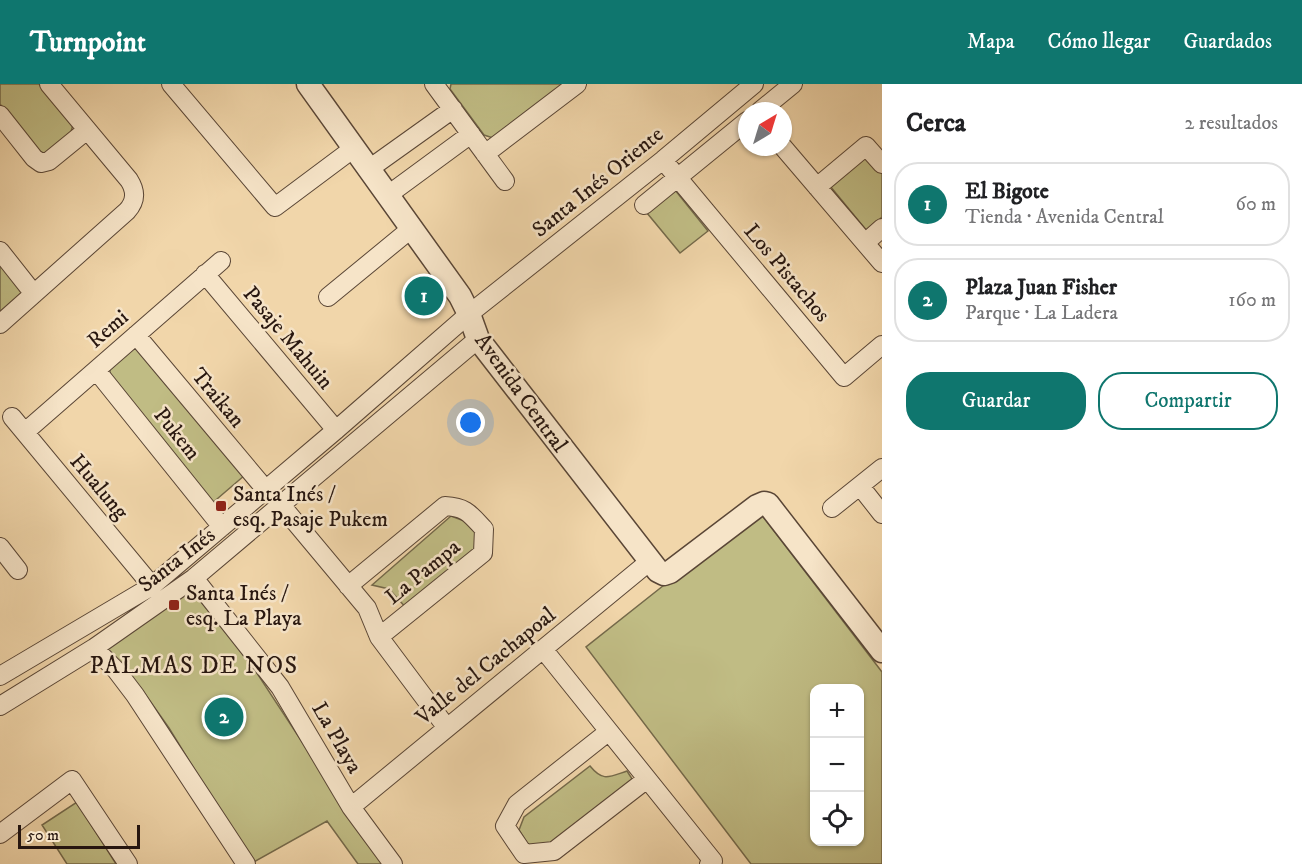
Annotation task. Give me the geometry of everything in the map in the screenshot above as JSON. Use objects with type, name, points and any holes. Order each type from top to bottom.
[{"type":"street","points":[[0,324],[127,211],[134,201],[134,190],[129,180],[49,84]]},
{"type":"street","points":[[171,84],[275,207],[354,148]]},
{"type":"street","name":"Avenida Central","points":[[308,84],[460,296],[478,339],[657,568]]},
{"type":"street","points":[[434,84],[505,182]]},
{"type":"street","points":[[485,153],[577,84]]},
{"type":"street","name":"Santa Inés Oriente","points":[[469,314],[663,160],[754,84]]},
{"type":"street","points":[[771,102],[793,84]]},
{"type":"street","points":[[369,169],[453,109]]},
{"type":"street","points":[[0,115],[34,158],[41,163],[50,161],[87,130]]},
{"type":"street","points":[[644,205],[738,128]]},
{"type":"street","points":[[388,195],[471,134]]},
{"type":"street","points":[[817,187],[866,146],[882,164]]},
{"type":"street","points":[[791,156],[882,263]]},
{"type":"street","name":"Los Pistachos","points":[[663,160],[844,376],[882,345]]},
{"type":"street","points":[[328,297],[412,228]]},
{"type":"street","points":[[865,243],[882,228]]},
{"type":"street","points":[[0,251],[34,294]]},
{"type":"street","name":"Remi","points":[[25,432],[220,261]]},
{"type":"street","name":"Pasaje Mahuin","points":[[205,274],[336,430]]},
{"type":"street","name":"Santa Inés","points":[[0,676],[152,586],[469,314]]},
{"type":"street","name":"Traikan","points":[[135,335],[266,490]]},
{"type":"street","name":"Santa Inés","points":[[0,706],[94,648],[194,578],[478,339]]},
{"type":"street","name":"Pukem","points":[[96,370],[222,527]]},
{"type":"street","name":"Hualung","points":[[12,417],[152,586]]},
{"type":"street","points":[[832,508],[882,468]]},
{"type":"street","points":[[860,486],[882,514]]},
{"type":"street","points":[[657,568],[670,572],[757,506],[768,504],[882,651]]},
{"type":"street","points":[[280,505],[367,608],[379,637],[447,728]]},
{"type":"street","name":"La Pampa","points":[[348,586],[445,506],[467,510],[484,529],[483,553],[379,637]]},
{"type":"street","points":[[0,547],[18,570]]},
{"type":"street","name":"Valle del Cachapoal","points":[[351,807],[543,649],[657,568]]},
{"type":"street","name":"La Playa","points":[[194,578],[280,687],[351,807],[393,864]]},
{"type":"street","points":[[94,648],[116,670],[135,695],[246,864]]},
{"type":"street","points":[[543,649],[713,861],[710,864]]},
{"type":"street","points":[[608,732],[517,804],[505,826],[524,854],[554,851],[647,779]]},
{"type":"street","points":[[0,834],[72,780],[128,864]]},
{"type":"shaded area","points":[[0,84],[39,84],[73,125],[70,135],[42,157],[0,104]]},
{"type":"shaded area","points":[[451,84],[564,84],[493,138],[484,135],[450,89]]},
{"type":"shaded area","points":[[867,155],[882,172],[882,217],[867,231],[830,186]]},
{"type":"shaded area","points":[[675,190],[708,231],[680,253],[647,213]]},
{"type":"shaded area","points":[[0,265],[23,292],[0,312]]},
{"type":"shaded area","points":[[134,345],[245,475],[210,505],[110,376],[110,367]]},
{"type":"shaded area","points":[[761,514],[882,672],[882,864],[751,864],[586,647],[678,574]]},
{"type":"shaded area","points":[[451,516],[467,522],[478,530],[478,547],[408,610],[389,589],[372,585]]},
{"type":"shaded area","points":[[180,592],[194,593],[251,664],[382,864],[358,864],[327,821],[252,863],[169,728],[140,687],[106,648]]},
{"type":"shaded area","points":[[590,766],[599,774],[607,777],[627,771],[636,785],[546,852],[533,853],[519,830],[524,817]]},
{"type":"shaded area","points":[[77,802],[116,864],[67,864],[42,825]]},
{"type":"place","name":"El Bigote","points":[[424,296]]},
{"type":"place","name":"Santa Inés / esq. Pasaje Pukem","points":[[221,506]]},
{"type":"place","name":"Santa Inés / esq. La Playa","points":[[174,605]]},
{"type":"place","name":"Plaza Juan Fisher","points":[[224,717]]},
{"type":"district","name":"PALMAS DE NOS","points":[[194,665]]}]
